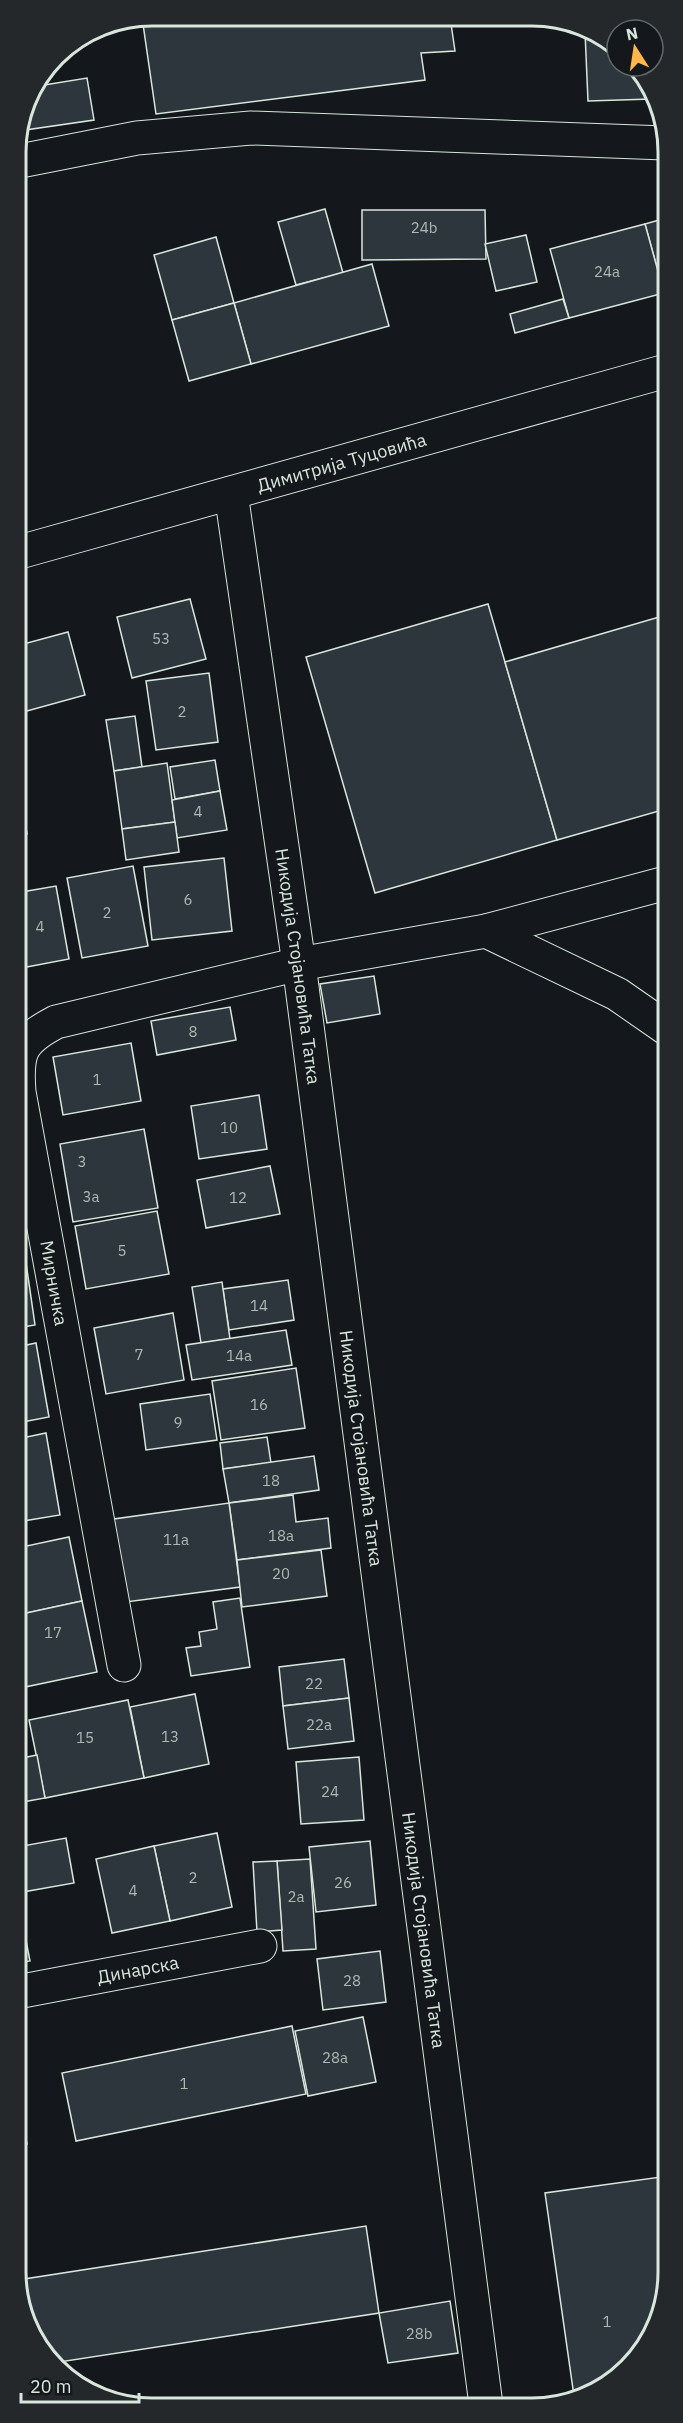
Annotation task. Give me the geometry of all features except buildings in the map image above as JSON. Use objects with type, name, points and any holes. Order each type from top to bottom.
[{"type":"street","points":[[26,160],[137,138],[251,128],[657,143]]},
{"type":"street","name":"Димитрија Туцовића","points":[[26,550],[658,373]]},
{"type":"street","name":"Никодија Стојановића Татка","points":[[231,493],[299,964],[485,2398]]},
{"type":"street","name":"Мирничка","points":[[26,1043],[34,1033],[56,1022],[299,964],[486,931],[658,885]]},
{"type":"street","points":[[486,931],[617,994],[658,1022]]},
{"type":"street","name":"Мирничка","points":[[26,1130],[124,1665]]},
{"type":"street","name":"Динарска","points":[[26,1990],[260,1946]]}]
